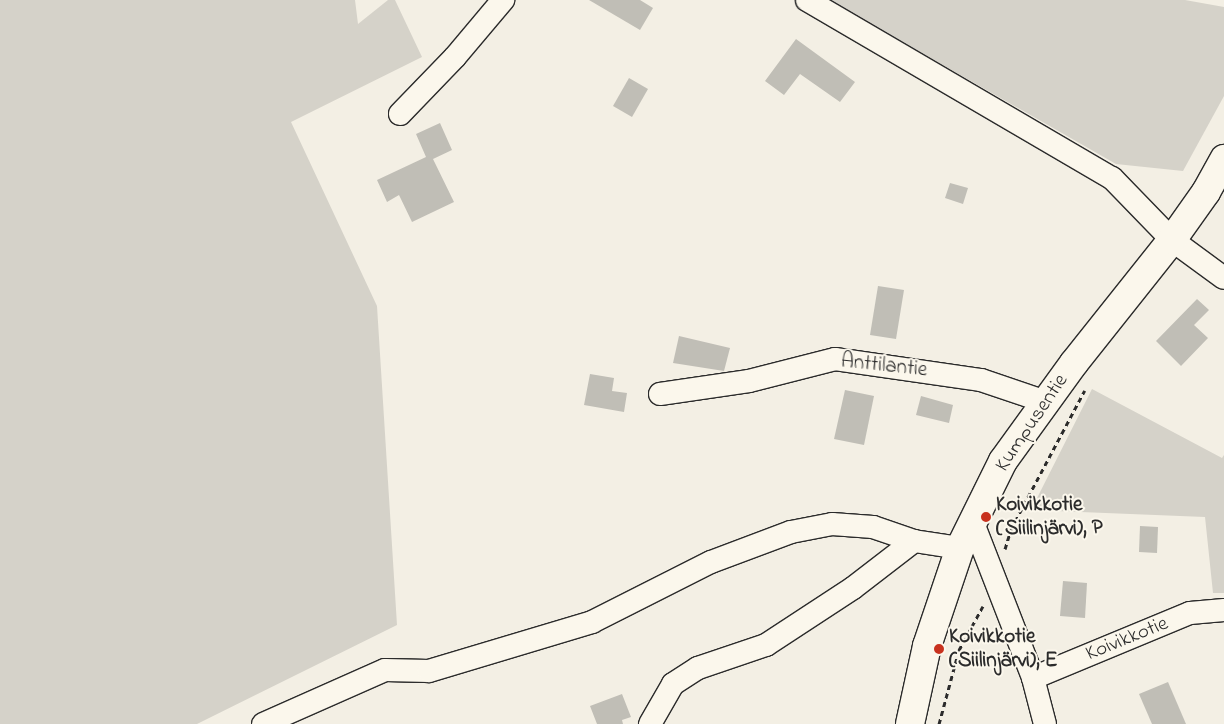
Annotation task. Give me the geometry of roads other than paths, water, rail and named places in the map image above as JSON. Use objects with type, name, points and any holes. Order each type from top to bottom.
[{"type":"street","points":[[400,114],[455,58],[503,0]]},
{"type":"street","points":[[807,0],[1112,178],[1172,240],[1224,278]]},
{"type":"street","name":"Kumpusentie","points":[[910,724],[927,646],[960,548],[1003,461],[1046,402],[1172,240],[1206,192],[1224,158]]},
{"type":"street","name":"Anttilantie","points":[[660,394],[749,381],[835,359],[982,380],[1046,402]]},
{"type":"street","points":[[973,522],[1033,678],[1045,724]]},
{"type":"street","points":[[263,724],[385,670],[429,671],[592,622],[711,562],[791,532],[832,524],[872,527],[914,541],[960,548]]},
{"type":"street","points":[[650,724],[673,684],[698,668],[766,645],[853,588],[914,541]]},
{"type":"street","name":"Koivikkotie","points":[[1033,678],[1190,613],[1224,610]]},
{"type":"place","name":"Koivikkotie (Siilinjärvi), P","points":[[986,517]]},
{"type":"place","name":"Koivikkotie (Siilinjärvi), E","points":[[939,649]]}]
